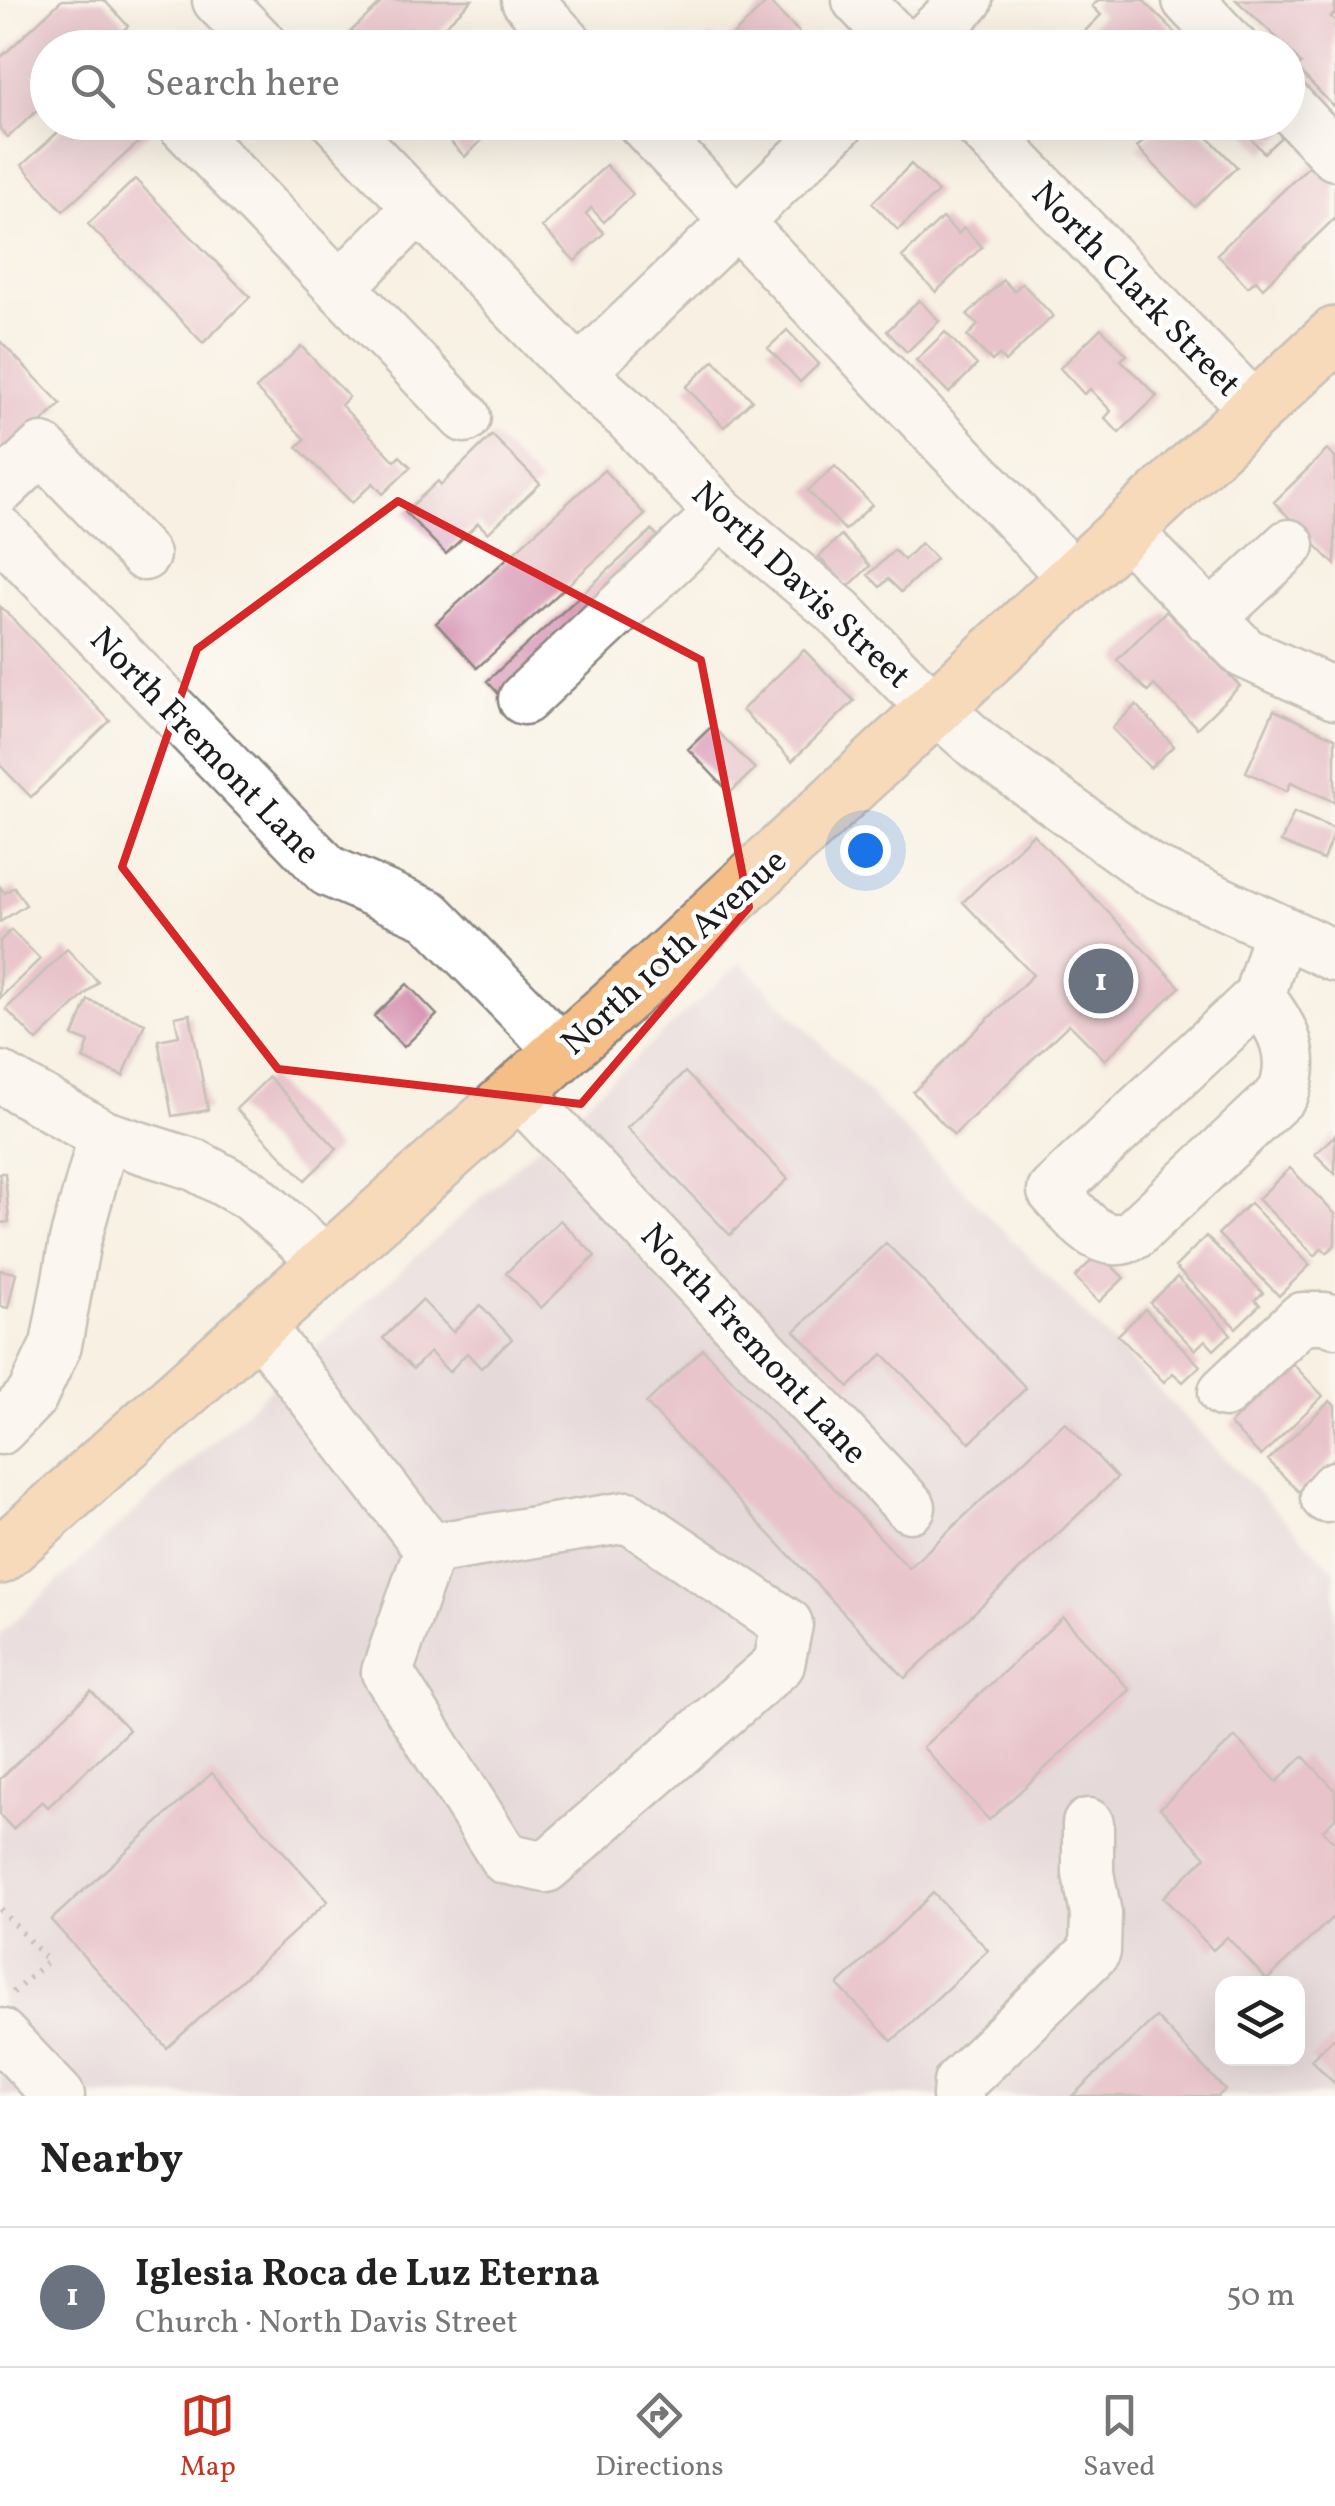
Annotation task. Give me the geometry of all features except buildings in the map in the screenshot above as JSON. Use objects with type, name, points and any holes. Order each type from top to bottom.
[{"type":"main road","name":"North 10th Avenue","points":[[0,1556],[563,1052],[1335,335]]},
{"type":"street","points":[[527,0],[555,30]]},
{"type":"street","points":[[858,0],[887,30]]},
{"type":"street","points":[[935,30],[966,0]]},
{"type":"street","points":[[1188,0],[1216,30]]},
{"type":"street","points":[[1305,123],[1335,155]]},
{"type":"street","points":[[199,140],[465,417]]},
{"type":"street","name":"North Davis Street","points":[[354,140],[579,373],[628,416],[722,514],[839,612],[935,709],[1023,779],[1150,869],[1335,956]]},
{"type":"street","points":[[659,140],[1075,579]]},
{"type":"street","points":[[579,373],[822,140]]},
{"type":"street","name":"North Clark Street","points":[[994,140],[1256,410]]},
{"type":"street","points":[[340,287],[419,207]]},
{"type":"street","points":[[0,489],[42,448],[144,554]]},
{"type":"street","points":[[524,699],[722,514]]},
{"type":"street","points":[[1126,531],[1245,653],[1335,694]]},
{"type":"street","name":"North Fremont Lane","points":[[0,532],[328,870],[429,914],[563,1052]]},
{"type":"street","points":[[1210,619],[1289,545]]},
{"type":"street","points":[[1259,998],[1286,1039],[1290,1078],[1283,1094],[1134,1234],[1125,1239],[1109,1239],[1092,1232],[1053,1190],[1259,998],[1280,930]]},
{"type":"street","points":[[0,1077],[104,1136],[195,1165],[252,1196],[328,1263]]},
{"type":"street","name":"North Fremont Lane","points":[[518,1092],[910,1507]]},
{"type":"street","points":[[0,1430],[32,1396],[56,1345],[75,1241],[104,1136]]},
{"type":"street","points":[[1224,1392],[1302,1318],[1335,1322]]},
{"type":"street","points":[[258,1325],[430,1549]]},
{"type":"street","points":[[628,1517],[787,1624],[778,1664],[546,1867],[506,1858],[387,1672],[430,1549],[628,1517]]},
{"type":"street","points":[[958,2096],[960,2082],[1094,1952],[1096,1914],[1088,1874],[1088,1824]]},
{"type":"street","points":[[0,2034],[59,2096]]},
{"type":"path","points":[[0,1909],[48,1961],[0,2004]]},
{"type":"highlighted area","points":[[398,501],[701,660],[749,907],[581,1104],[278,1069],[122,867],[197,649]]},
{"type":"shaded area","points":[[741,962],[1335,1571],[1335,2096],[0,2096],[0,1634]]},
{"type":"place","name":"Iglesia Roca de Luz Eterna","points":[[1101,981]]}]
